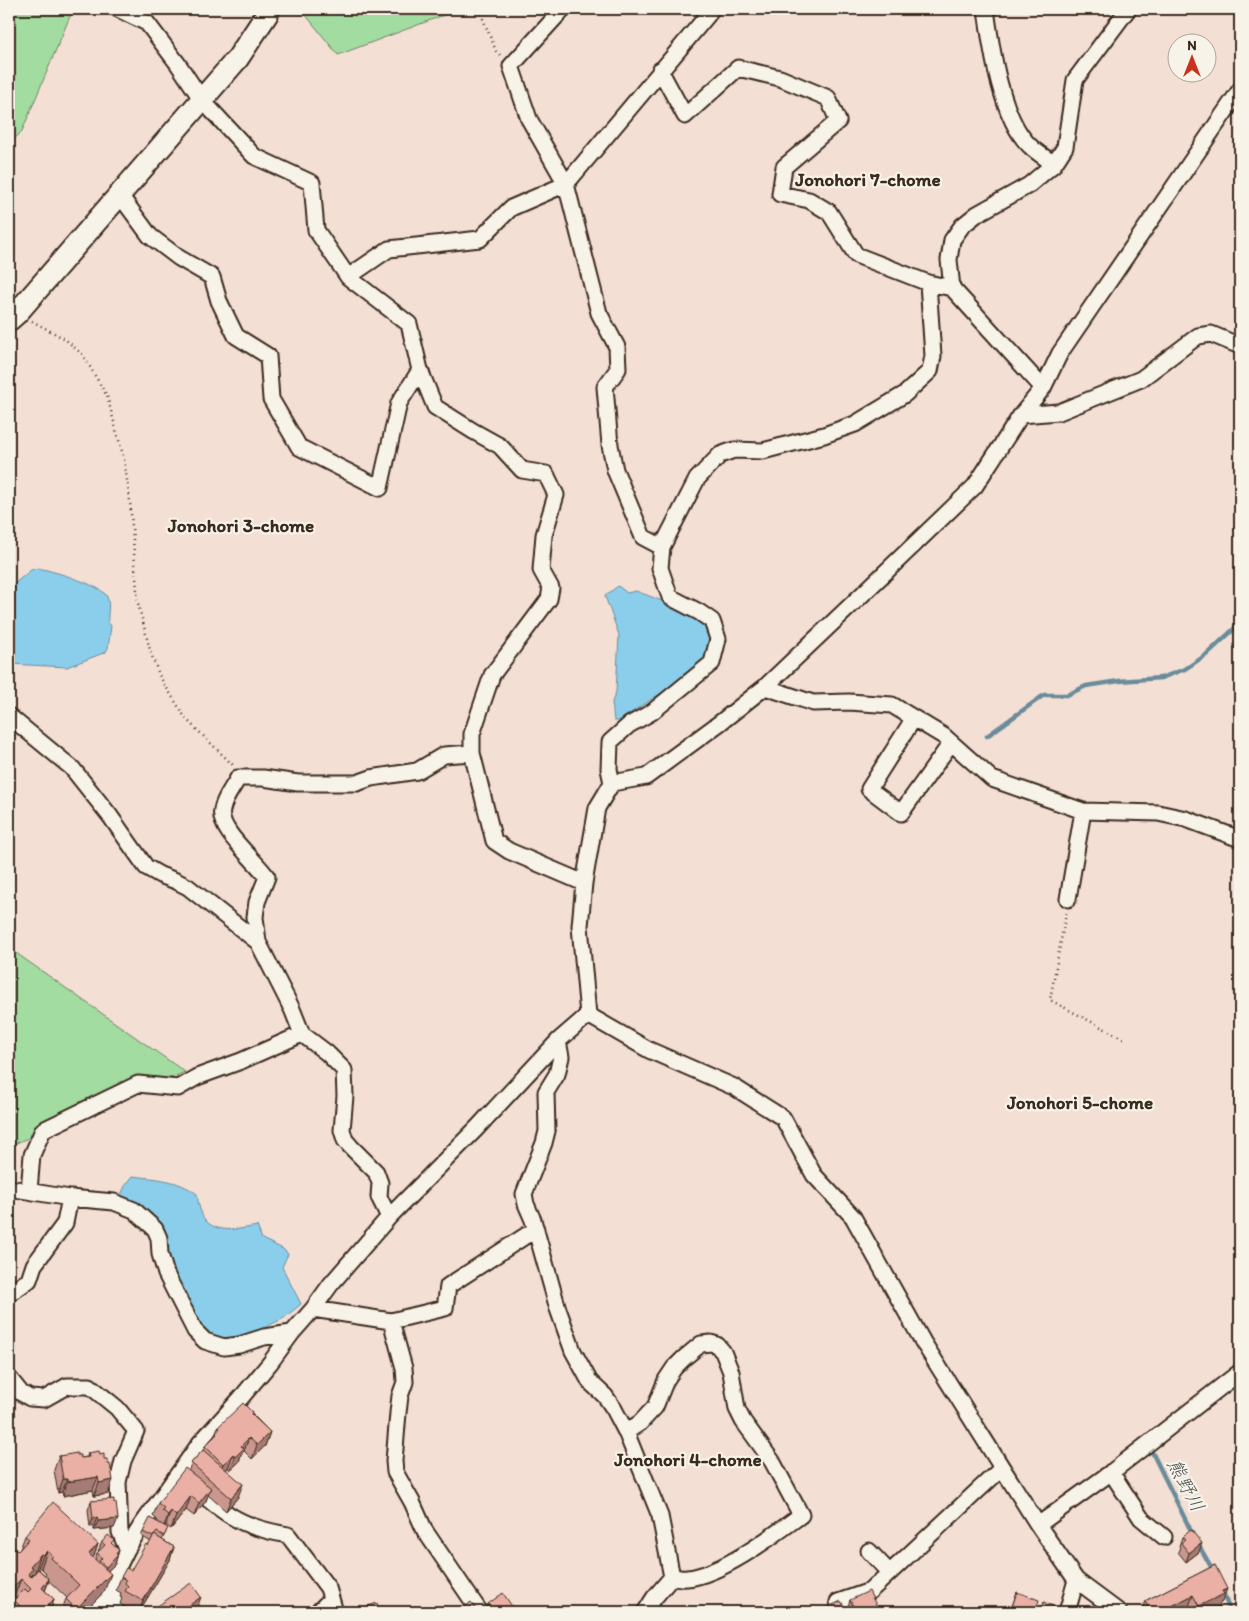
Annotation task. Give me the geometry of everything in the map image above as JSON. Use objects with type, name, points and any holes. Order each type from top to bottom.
[{"type":"street","points":[[118,9],[147,23],[202,100],[254,156],[312,183],[316,230],[348,277],[409,324],[420,370],[435,407],[472,432],[500,446],[522,470],[546,474],[556,495],[544,535],[541,570],[552,588],[549,599],[492,675],[472,734],[472,753],[494,841],[509,851],[584,883]]},
{"type":"street","points":[[13,317],[238,58],[269,9]]},
{"type":"street","points":[[563,9],[511,66],[529,118],[566,184],[599,313],[617,347],[618,369],[605,387],[610,445],[615,470],[642,537],[662,547]]},
{"type":"street","points":[[986,9],[1004,102],[1016,126],[1029,145],[1054,164]]},
{"type":"street","points":[[952,288],[949,260],[952,240],[962,226],[977,214],[1029,185],[1054,164],[1065,147],[1075,80],[1128,9]]},
{"type":"street","points":[[348,277],[388,249],[480,239],[511,208],[566,184],[660,70],[705,11]]},
{"type":"street","points":[[660,70],[685,116],[729,74],[738,68],[780,78],[828,98],[838,121],[784,167],[780,194],[809,200],[830,212],[856,254],[928,283],[952,288],[1043,388]]},
{"type":"street","points":[[612,783],[646,777],[765,688],[975,486],[1021,415],[1043,388],[1060,353],[1240,93]]},
{"type":"street","points":[[119,194],[150,236],[179,258],[212,276],[218,301],[236,336],[268,356],[271,399],[299,448],[380,488],[399,403],[420,370]]},
{"type":"street","points":[[588,1014],[580,926],[584,883],[597,808],[612,783],[609,769],[610,742],[629,725],[652,712],[712,663],[718,639],[712,621],[670,597],[660,568],[662,547],[698,479],[720,455],[734,450],[763,451],[824,435],[855,424],[905,394],[930,371],[933,356],[928,283]]},
{"type":"street","points":[[1021,415],[1059,412],[1141,379],[1198,336],[1211,334],[1240,346]]},
{"type":"street","points":[[765,688],[813,702],[892,705],[952,743],[992,779],[1083,811],[1158,813],[1186,819],[1240,839]]},
{"type":"street","points":[[9,716],[72,768],[110,816],[146,867],[188,887],[258,942]]},
{"type":"street","points":[[914,718],[869,789],[901,813],[952,743]]},
{"type":"street","points":[[388,1217],[379,1197],[380,1183],[376,1172],[345,1140],[342,1130],[345,1096],[344,1070],[327,1053],[302,1034],[292,1009],[258,942],[255,916],[257,902],[267,877],[226,830],[221,817],[224,804],[238,778],[262,778],[298,783],[357,783],[372,778],[417,771],[444,755],[472,753]]},
{"type":"street","points":[[1068,899],[1083,811]]},
{"type":"street","points":[[92,1612],[104,1596],[127,1549],[141,1526],[178,1473],[206,1435],[270,1363],[292,1332],[313,1309],[331,1284],[388,1217],[476,1129],[558,1041],[588,1014]]},
{"type":"street","points":[[588,1014],[649,1050],[734,1087],[783,1118],[814,1175],[852,1216],[923,1342],[1038,1525],[1076,1580],[1120,1612]]},
{"type":"street","points":[[30,1192],[32,1155],[43,1130],[138,1084],[178,1088],[197,1077],[241,1061],[302,1034]]},
{"type":"street","points":[[558,1041],[562,1057],[557,1074],[546,1092],[546,1137],[524,1194],[526,1204],[536,1230],[558,1309],[573,1351],[590,1382],[604,1396],[626,1432],[660,1516],[672,1577]]},
{"type":"street","points":[[9,1188],[70,1198],[114,1202],[134,1210],[155,1229],[159,1238],[160,1254],[166,1274],[196,1331],[204,1341],[224,1347],[292,1332]]},
{"type":"street","points":[[9,1294],[29,1280],[34,1265],[65,1223],[70,1198]]},
{"type":"street","points":[[313,1309],[391,1321],[445,1308],[448,1286],[536,1230]]},
{"type":"street","points":[[391,1321],[404,1368],[394,1461],[396,1472],[425,1531],[480,1612]]},
{"type":"street","points":[[626,1432],[640,1423],[655,1407],[666,1380],[674,1368],[701,1344],[711,1342],[717,1345],[723,1352],[730,1372],[737,1409],[743,1421],[772,1461],[801,1515],[759,1545],[714,1570],[686,1578],[672,1577]]},
{"type":"street","points":[[1038,1525],[1239,1375]]},
{"type":"street","points":[[9,1378],[21,1393],[30,1398],[44,1400],[67,1386],[90,1386],[117,1408],[136,1430],[123,1461],[118,1482],[120,1532],[127,1549]]},
{"type":"street","points":[[838,1602],[870,1591],[1002,1468]]},
{"type":"street","points":[[1111,1472],[1140,1518],[1164,1537]]},
{"type":"street","points":[[178,1473],[232,1518],[256,1529],[288,1536],[328,1588],[333,1606],[318,1612]]},
{"type":"street","points":[[869,1551],[889,1572]]},
{"type":"street","points":[[645,1612],[648,1605],[672,1577]]},
{"type":"street","points":[[1067,1612],[1076,1580]]},
{"type":"street","points":[[111,1583],[116,1612]]},
{"type":"path","points":[[479,9],[496,51],[511,66]]},
{"type":"path","points":[[13,317],[65,339],[83,355],[106,396],[124,459],[130,501],[138,603],[151,654],[160,677],[186,719],[236,767],[238,778]]},
{"type":"path","points":[[1068,899],[1050,1000],[1124,1039]]},
{"type":"green space","points":[[9,9],[73,9],[22,131],[9,145]]},
{"type":"green space","points":[[301,9],[460,9],[338,55]]},
{"type":"green space","points":[[9,948],[185,1072],[9,1146]]},
{"type":"water","points":[[37,568],[85,583],[106,595],[109,605],[108,622],[111,626],[106,652],[67,667],[9,664],[9,588],[31,570]]},
{"type":"water","points":[[618,586],[627,593],[636,591],[678,607],[708,627],[712,636],[712,653],[689,675],[618,721],[614,721],[612,702],[616,692],[619,635],[605,596]]},
{"type":"water","points":[[133,1176],[166,1180],[189,1189],[197,1194],[202,1215],[206,1221],[217,1228],[230,1230],[257,1226],[262,1239],[283,1249],[288,1254],[282,1267],[301,1304],[284,1318],[264,1328],[227,1341],[213,1338],[205,1332],[195,1318],[172,1276],[164,1233],[149,1213],[120,1197],[125,1186]]},
{"type":"building","points":[[243,1403],[252,1412],[251,1414],[270,1432],[257,1445],[249,1438],[241,1446],[244,1448],[235,1457],[233,1454],[223,1464],[205,1446],[217,1434],[220,1428],[218,1427]]},
{"type":"building","points":[[203,1450],[243,1484],[231,1498],[191,1463]]},
{"type":"building","points":[[99,1451],[100,1455],[104,1454],[104,1459],[107,1459],[108,1464],[110,1464],[113,1480],[99,1483],[98,1477],[67,1482],[67,1479],[63,1479],[59,1456],[77,1453],[81,1458],[89,1457],[88,1453]]},
{"type":"building","points":[[185,1468],[211,1488],[199,1503],[191,1496],[176,1516],[171,1511],[168,1515],[158,1503]]},
{"type":"building","points":[[114,1499],[118,1519],[98,1521],[97,1517],[93,1518],[91,1501]]},
{"type":"building","points":[[53,1502],[98,1544],[89,1554],[111,1574],[76,1609],[66,1599],[79,1585],[51,1558],[53,1556],[47,1551],[43,1555],[41,1554],[30,1566],[33,1568],[28,1574],[31,1577],[38,1569],[49,1579],[42,1588],[54,1599],[42,1612],[17,1612],[21,1607],[14,1600],[25,1589],[28,1592],[31,1589],[21,1579],[9,1592],[9,1562],[13,1557],[9,1553],[15,1548],[18,1551],[29,1539],[25,1536]]},
{"type":"building","points":[[150,1518],[168,1528],[164,1536],[157,1532],[153,1537],[143,1532]]},
{"type":"building","points":[[1191,1530],[1202,1543],[1189,1553],[1181,1543],[1185,1540],[1182,1537]]},
{"type":"building","points":[[108,1535],[114,1540],[111,1543],[119,1550],[116,1554],[118,1555],[106,1567],[99,1561],[102,1558],[97,1553],[105,1545],[102,1542]]},
{"type":"building","points":[[154,1535],[174,1547],[143,1601],[125,1591],[128,1586],[125,1583],[126,1580],[121,1577],[126,1568],[131,1570],[146,1544],[148,1546]]},
{"type":"building","points":[[1215,1565],[1227,1589],[1222,1591],[1224,1594],[1199,1606],[1193,1595],[1172,1606],[1174,1609],[1168,1612],[1151,1612],[1145,1601]]},
{"type":"building","points":[[191,1583],[201,1597],[180,1612],[149,1612]]},
{"type":"building","points":[[869,1591],[879,1611],[856,1612],[850,1600]]},
{"type":"building","points":[[1017,1592],[1039,1600],[1035,1612],[1011,1610]]},
{"type":"building","points":[[503,1593],[513,1608],[508,1612],[493,1612],[488,1604]]},
{"type":"building","points":[[841,1601],[847,1612],[820,1612],[820,1611]]},
{"type":"building","points":[[471,1602],[478,1612],[458,1612]]},
{"type":"building","points":[[1044,1602],[1063,1611],[1039,1612]]},
{"type":"building","points":[[377,1603],[380,1612],[361,1612],[360,1609]]},
{"type":"building","points":[[528,1609],[528,1612],[517,1612],[517,1610]]},
{"type":"waterway","points":[[987,736],[1044,695],[1067,695],[1086,686],[1161,678],[1185,669],[1206,655],[1235,628],[1240,615]]},
{"type":"waterway","name":"熊野川","points":[[1155,1446],[1151,1450],[1193,1535]]},
{"type":"waterway","name":"熊野川","points":[[1198,1544],[1214,1572]]},
{"type":"waterway","name":"熊野川","points":[[1223,1592],[1230,1612]]},
{"type":"district","name":"Jonohori 7-chome","points":[[868,179]]},
{"type":"district","name":"Jonohori 3-chome","points":[[241,525]]},
{"type":"district","name":"Jonohori 5-chome","points":[[1080,1102]]},
{"type":"district","name":"Jonohori 4-chome","points":[[688,1459]]}]
